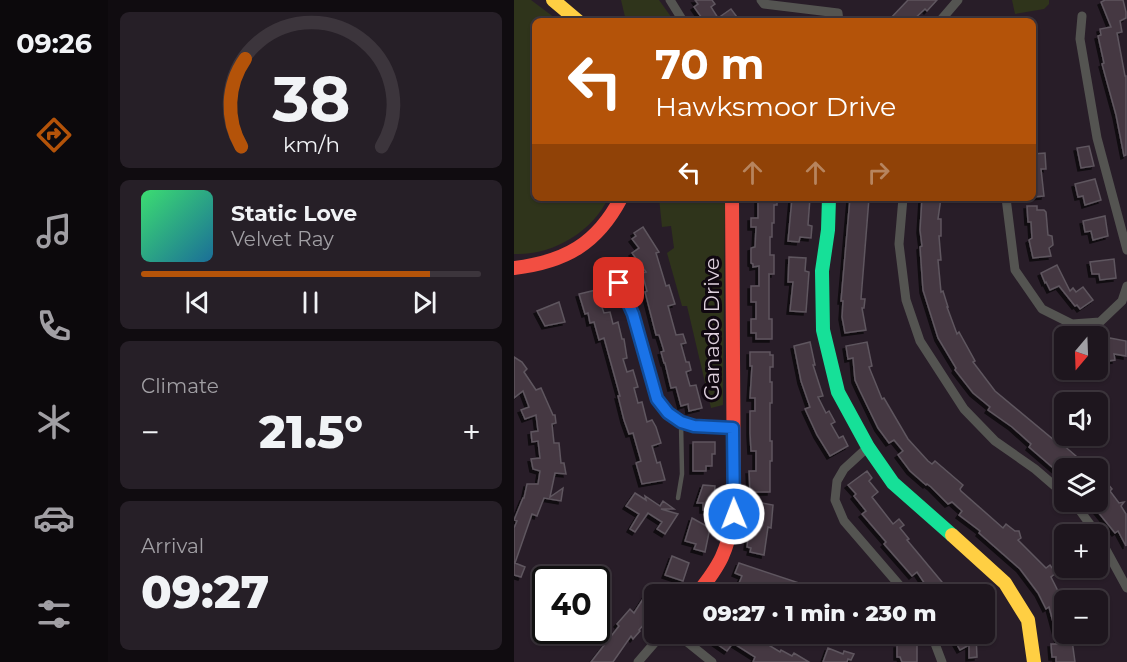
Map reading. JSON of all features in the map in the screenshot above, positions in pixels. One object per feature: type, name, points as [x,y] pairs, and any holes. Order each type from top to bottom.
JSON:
[{"type":"street","points":[[553,0],[574,18]]},
{"type":"street","points":[[670,0],[682,18]]},
{"type":"street","points":[[761,0],[764,4],[838,13],[839,18]]},
{"type":"street","points":[[943,18],[958,0]]},
{"type":"street","points":[[1082,16],[1080,39],[1097,138],[1126,250]]},
{"type":"street","points":[[514,267],[532,267],[551,262],[585,245],[611,218],[620,201]]},
{"type":"street","name":"Ganado Drive","points":[[705,584],[715,571],[728,546],[734,514],[732,201]]},
{"type":"street","points":[[829,201],[828,230],[822,271],[823,330],[838,392],[868,447],[893,483],[1005,583],[1028,620],[1034,662]]},
{"type":"street","points":[[903,201],[899,244],[906,300],[920,341],[964,410],[995,441],[1054,485]]},
{"type":"street","points":[[1006,201],[1015,270],[1042,309],[1072,324],[1100,322],[1122,301],[1126,286]]},
{"type":"street","points":[[619,283],[633,314],[657,399],[668,413],[681,422],[694,426],[733,428]]},
{"type":"street","points":[[868,447],[844,469],[837,481],[835,500],[844,521],[898,584]]},
{"type":"street","points":[[1108,555],[1126,588]]},
{"type":"street","points":[[637,662],[653,644]]},
{"type":"street","points":[[690,644],[712,662]]},
{"type":"street","points":[[935,644],[942,662]]},
{"type":"lane","points":[[678,498],[682,474],[681,422]]},
{"type":"green space","points":[[514,0],[531,0],[555,18],[532,18],[532,201],[606,201],[592,221],[569,240],[542,251],[514,254]]},
{"type":"green space","points":[[621,0],[659,0],[672,18],[625,18]]},
{"type":"green space","points":[[1012,0],[1049,0],[1049,4],[1044,9],[1015,14]]},
{"type":"green space","points":[[659,201],[725,201],[723,405],[711,408],[687,306],[682,306],[667,253],[674,248],[671,226],[662,227]]},
{"type":"building","points":[[695,0],[712,0],[715,4],[711,7],[718,18],[702,18],[694,7],[698,4]]},
{"type":"building","points":[[908,0],[937,0],[927,11],[925,9],[915,18],[891,18]]},
{"type":"building","points":[[1123,0],[1126,12],[1126,18],[1120,21],[1122,32],[1117,33],[1126,76],[1126,155],[1124,156],[1102,64],[1104,63],[1098,36],[1101,35],[1100,29],[1111,27],[1101,2]]},
{"type":"building","points":[[731,9],[738,18],[718,18]]},
{"type":"building","points":[[1089,146],[1094,166],[1081,168],[1077,148]]},
{"type":"building","points":[[1045,153],[1046,169],[1041,169],[1044,196],[1036,197],[1036,154]]},
{"type":"building","points":[[1095,179],[1101,200],[1085,205],[1083,196],[1078,197],[1075,184]]},
{"type":"building","points":[[758,201],[777,201],[777,205],[774,205],[774,223],[772,223],[772,237],[770,237],[770,255],[774,255],[774,274],[769,274],[769,319],[772,319],[772,339],[756,339],[756,333],[751,333],[751,319],[756,319],[756,302],[751,302],[751,286],[759,286],[759,266],[753,267],[751,263],[751,248],[755,247],[756,227],[751,227],[751,218],[758,218]]},
{"type":"building","points":[[792,201],[810,201],[808,225],[812,226],[811,238],[800,237],[799,242],[788,241]]},
{"type":"building","points":[[850,201],[869,201],[861,299],[865,299],[864,308],[862,308],[866,330],[845,333],[842,317],[843,301],[841,301]]},
{"type":"building","points":[[922,201],[941,201],[938,219],[941,219],[941,236],[939,236],[941,260],[938,260],[941,292],[943,291],[957,334],[959,332],[975,361],[973,362],[995,391],[1054,440],[1054,446],[1064,446],[1078,458],[1054,458],[1054,469],[1029,447],[1031,444],[1012,427],[988,410],[990,407],[973,393],[955,370],[956,368],[938,338],[923,290],[920,247],[922,246],[920,230]]},
{"type":"building","points":[[1027,206],[1037,206],[1037,210],[1046,212],[1048,235],[1052,236],[1053,245],[1049,248],[1051,256],[1033,258],[1029,240],[1032,238],[1031,222],[1028,222]]},
{"type":"building","points":[[1105,216],[1108,236],[1093,240],[1091,231],[1085,232],[1083,221]]},
{"type":"building","points":[[643,227],[659,252],[656,253],[666,286],[669,285],[675,304],[668,306],[676,335],[683,334],[686,343],[681,344],[691,370],[686,372],[690,386],[696,385],[702,408],[689,411],[688,404],[681,406],[676,387],[671,388],[661,352],[664,351],[659,335],[656,335],[645,292],[647,291],[642,273],[646,272],[632,253],[639,248],[632,239],[636,236],[634,233]]},
{"type":"building","points":[[789,257],[806,258],[805,271],[809,272],[806,312],[790,311],[793,282],[788,282]]},
{"type":"building","points":[[1114,259],[1116,278],[1100,280],[1099,274],[1092,274],[1090,262]]},
{"type":"building","points":[[1057,265],[1070,291],[1073,288],[1076,292],[1083,287],[1093,300],[1080,309],[1059,286],[1050,290],[1041,273]]},
{"type":"building","points":[[596,290],[604,313],[610,312],[613,324],[618,322],[627,358],[623,359],[627,372],[633,370],[638,387],[634,388],[638,403],[642,402],[647,422],[652,420],[661,443],[652,446],[665,480],[642,484],[636,463],[641,461],[633,433],[629,434],[624,420],[618,396],[620,396],[604,338],[599,340],[594,322],[590,323],[588,313],[585,314],[579,294]]},
{"type":"building","points":[[559,302],[565,322],[545,326],[537,311]]},
{"type":"building","points":[[1108,338],[1126,341],[1126,356],[1114,354],[1115,360],[1108,361]]},
{"type":"building","points":[[810,342],[815,365],[813,365],[823,396],[818,397],[826,413],[829,411],[835,422],[831,424],[839,438],[843,436],[848,446],[830,456],[805,409],[810,407],[801,381],[794,346]]},
{"type":"building","points":[[867,342],[872,366],[869,367],[882,399],[884,398],[908,439],[928,461],[932,464],[935,461],[963,485],[961,491],[1003,528],[1006,524],[1015,531],[1019,531],[1021,538],[1018,540],[1046,568],[1050,565],[1054,570],[1051,577],[1058,590],[1054,590],[1054,626],[1049,607],[1046,609],[1038,593],[1020,569],[979,533],[980,531],[959,515],[962,511],[952,502],[948,504],[910,471],[898,455],[903,451],[894,440],[889,443],[878,428],[855,380],[853,358],[848,359],[846,346]]},
{"type":"building","points":[[750,352],[770,352],[770,355],[773,355],[773,367],[770,367],[772,461],[770,461],[770,492],[750,492],[749,471],[756,471],[756,451],[751,451],[750,411],[755,411],[755,398],[750,398],[752,366],[750,366]]},
{"type":"building","points":[[514,357],[527,369],[524,372],[536,390],[541,388],[555,415],[556,423],[552,424],[554,443],[559,443],[561,463],[564,463],[566,474],[555,473],[550,497],[563,488],[561,501],[544,498],[537,516],[532,514],[515,563],[525,567],[521,577],[514,575],[514,528],[517,521],[514,520],[524,498],[527,484],[538,484],[540,471],[533,469],[531,459],[540,458],[538,441],[532,442],[531,432],[538,431],[536,415],[525,419],[521,410],[529,407],[523,391],[514,398]]},
{"type":"building","points":[[693,442],[715,442],[712,466],[706,466],[706,471],[693,471]]},
{"type":"building","points":[[867,471],[872,478],[869,481],[878,492],[872,497],[893,524],[899,519],[904,525],[900,528],[909,539],[907,540],[944,584],[925,584],[917,572],[912,576],[862,514],[866,511],[848,485]]},
{"type":"building","points":[[1108,484],[1119,503],[1124,502],[1121,506],[1126,514],[1126,546],[1118,531],[1115,533],[1098,512],[1108,512]]},
{"type":"building","points":[[703,485],[715,486],[713,510],[703,510],[703,503],[697,503]]},
{"type":"building","points":[[635,493],[646,500],[645,496],[660,506],[663,501],[674,509],[661,509],[678,514],[665,534],[657,529],[662,522],[648,513],[635,532],[630,529],[639,514],[626,506]]},
{"type":"building","points":[[752,501],[773,505],[771,528],[768,527],[764,555],[750,552],[751,548],[747,547],[749,531],[757,532],[759,515],[751,514]]},
{"type":"building","points":[[692,518],[710,528],[705,552],[694,549],[696,544],[685,541]]},
{"type":"building","points":[[672,556],[689,563],[683,581],[665,575]]},
{"type":"building","points":[[739,563],[802,584],[739,584],[742,576],[735,573]]},
{"type":"building","points":[[644,597],[644,624],[640,631],[633,639],[631,636],[613,662],[591,662],[605,644],[610,644],[610,638],[619,626],[617,624],[630,609],[634,613]]},
{"type":"building","points":[[717,644],[732,644],[727,651]]},
{"type":"building","points":[[735,644],[767,644],[792,656],[794,653],[809,662],[753,662],[755,657]]},
{"type":"building","points":[[917,644],[917,662],[902,662],[900,657],[897,657],[897,645]]},
{"type":"building","points":[[957,644],[976,644],[977,657],[969,658],[969,645],[960,650]]},
{"type":"building","points":[[1051,644],[1073,644],[1075,662],[1056,662],[1056,657],[1052,657]]},
{"type":"building","points":[[828,648],[843,654],[844,651],[854,654],[847,662],[823,662]]},
{"type":"traffic: fast","points":[[829,201],[828,230],[822,271],[823,330],[838,392],[868,447],[893,483],[952,535]]},
{"type":"traffic: slow","points":[[553,0],[574,18]]},
{"type":"traffic: slow","points":[[952,535],[1005,583],[1028,620],[1034,662]]},
{"type":"traffic: jam","points":[[514,268],[549,261],[578,248],[601,228],[619,201]]},
{"type":"traffic: jam","points":[[704,584],[722,557],[734,514],[732,201]]},
{"type":"route","points":[[619,283],[633,314],[657,399],[668,413],[681,422],[694,426],[733,428],[734,514]]}]
